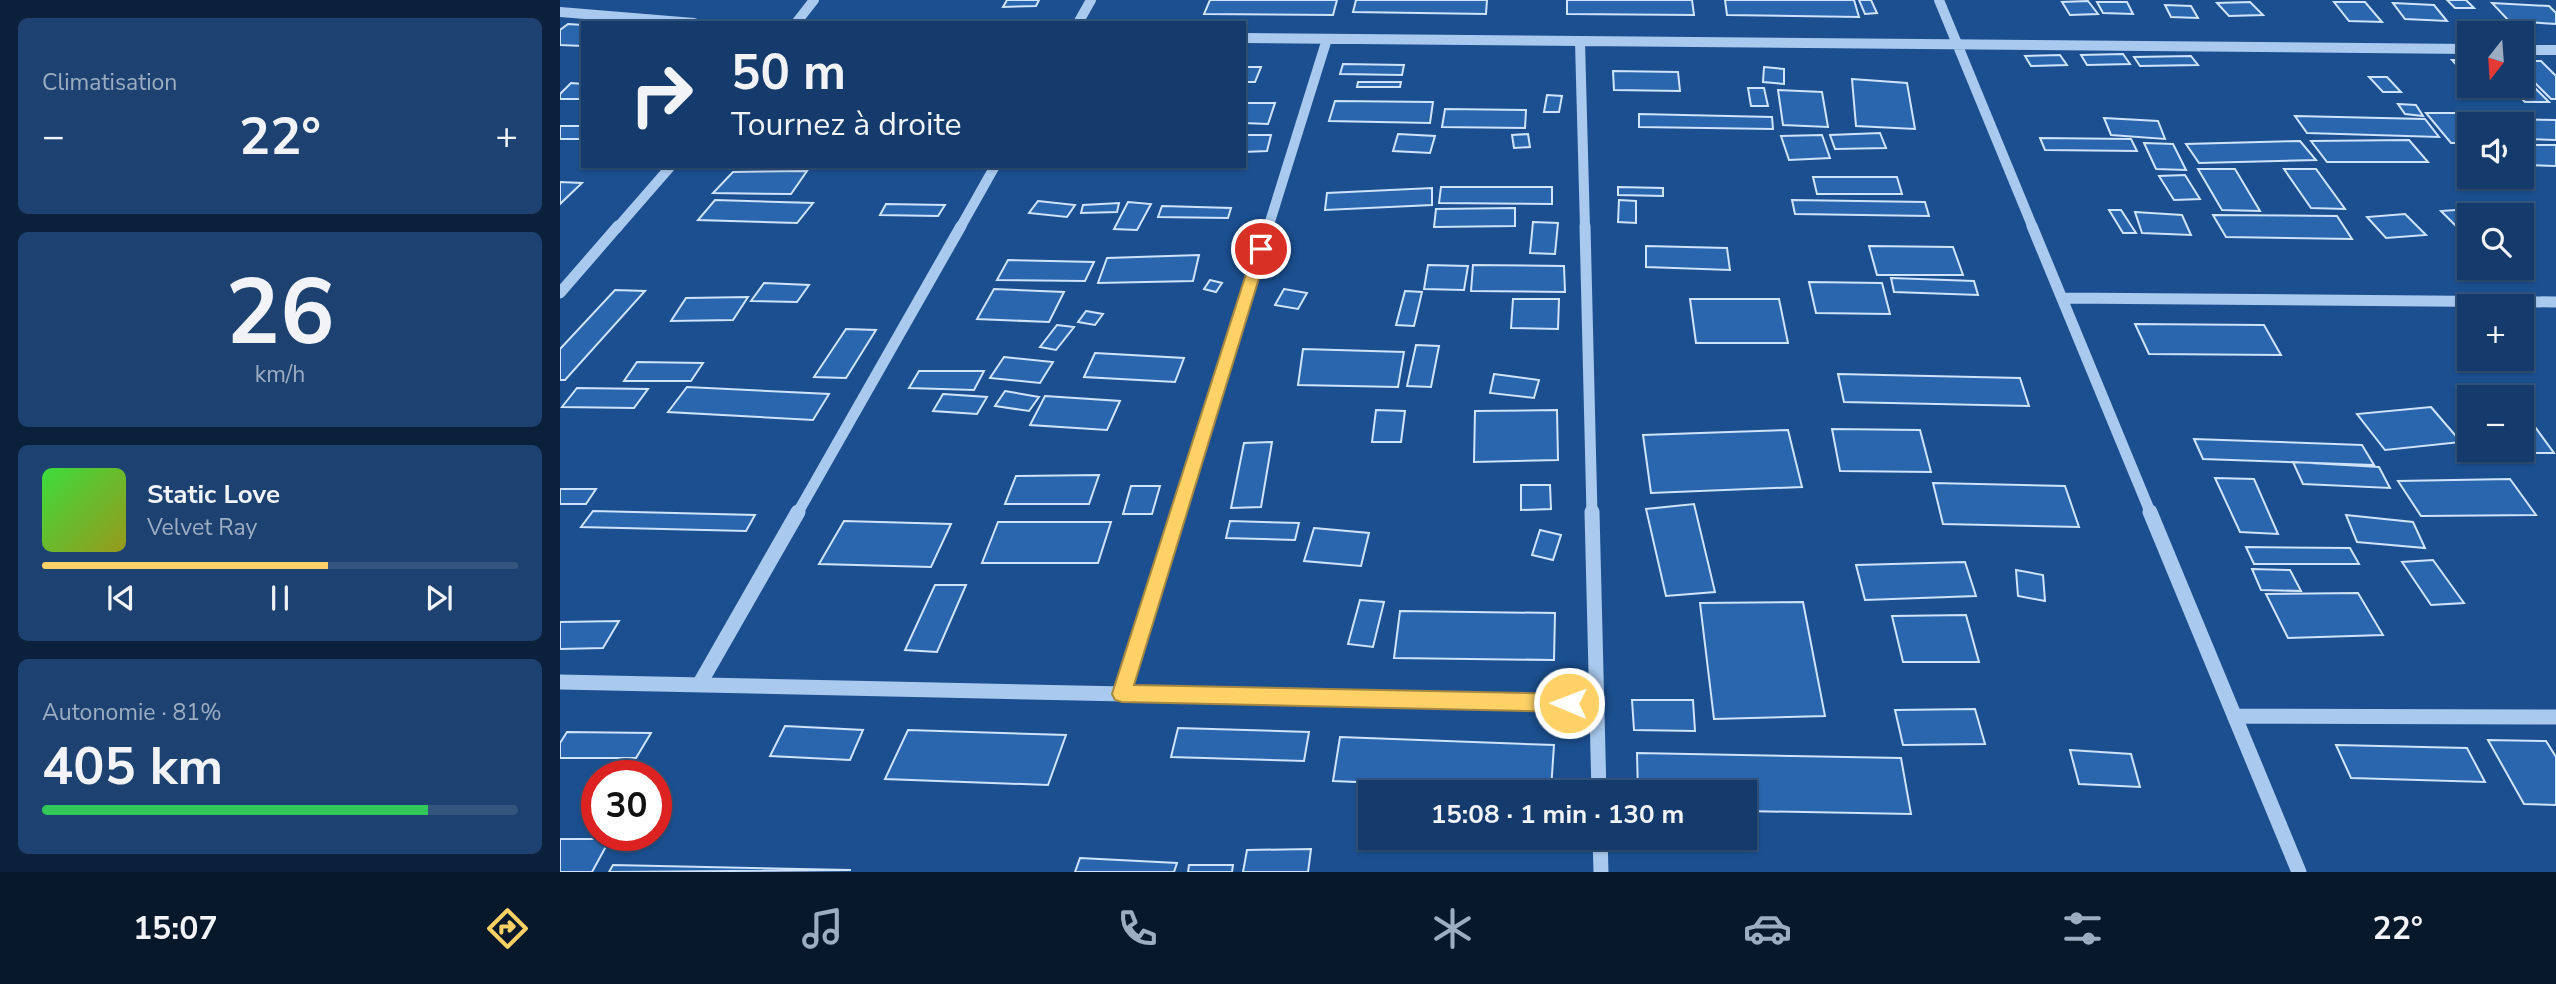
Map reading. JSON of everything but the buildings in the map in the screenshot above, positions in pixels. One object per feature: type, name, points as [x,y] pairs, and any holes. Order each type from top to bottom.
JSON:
[{"type":"street","points":[[798,21],[814,0]]},
{"type":"street","points":[[1079,21],[1091,0]]},
{"type":"street","points":[[1939,0],[2299,872]]},
{"type":"street","points":[[560,12],[670,21]]},
{"type":"street","points":[[1246,38],[2457,50]]},
{"type":"street","points":[[1122,694],[1327,39]]},
{"type":"street","points":[[1580,42],[1599,780]]},
{"type":"street","points":[[2534,50],[2556,50]]},
{"type":"street","points":[[560,293],[669,168]]},
{"type":"street","points":[[699,685],[994,168]]},
{"type":"street","points":[[2063,298],[2556,302]]},
{"type":"street","points":[[560,682],[1597,704]]},
{"type":"street","points":[[2235,716],[2556,717]]},
{"type":"street","points":[[1600,850],[1601,872]]},
{"type":"route","points":[[1261,249],[1122,694],[1569,703]]}]
